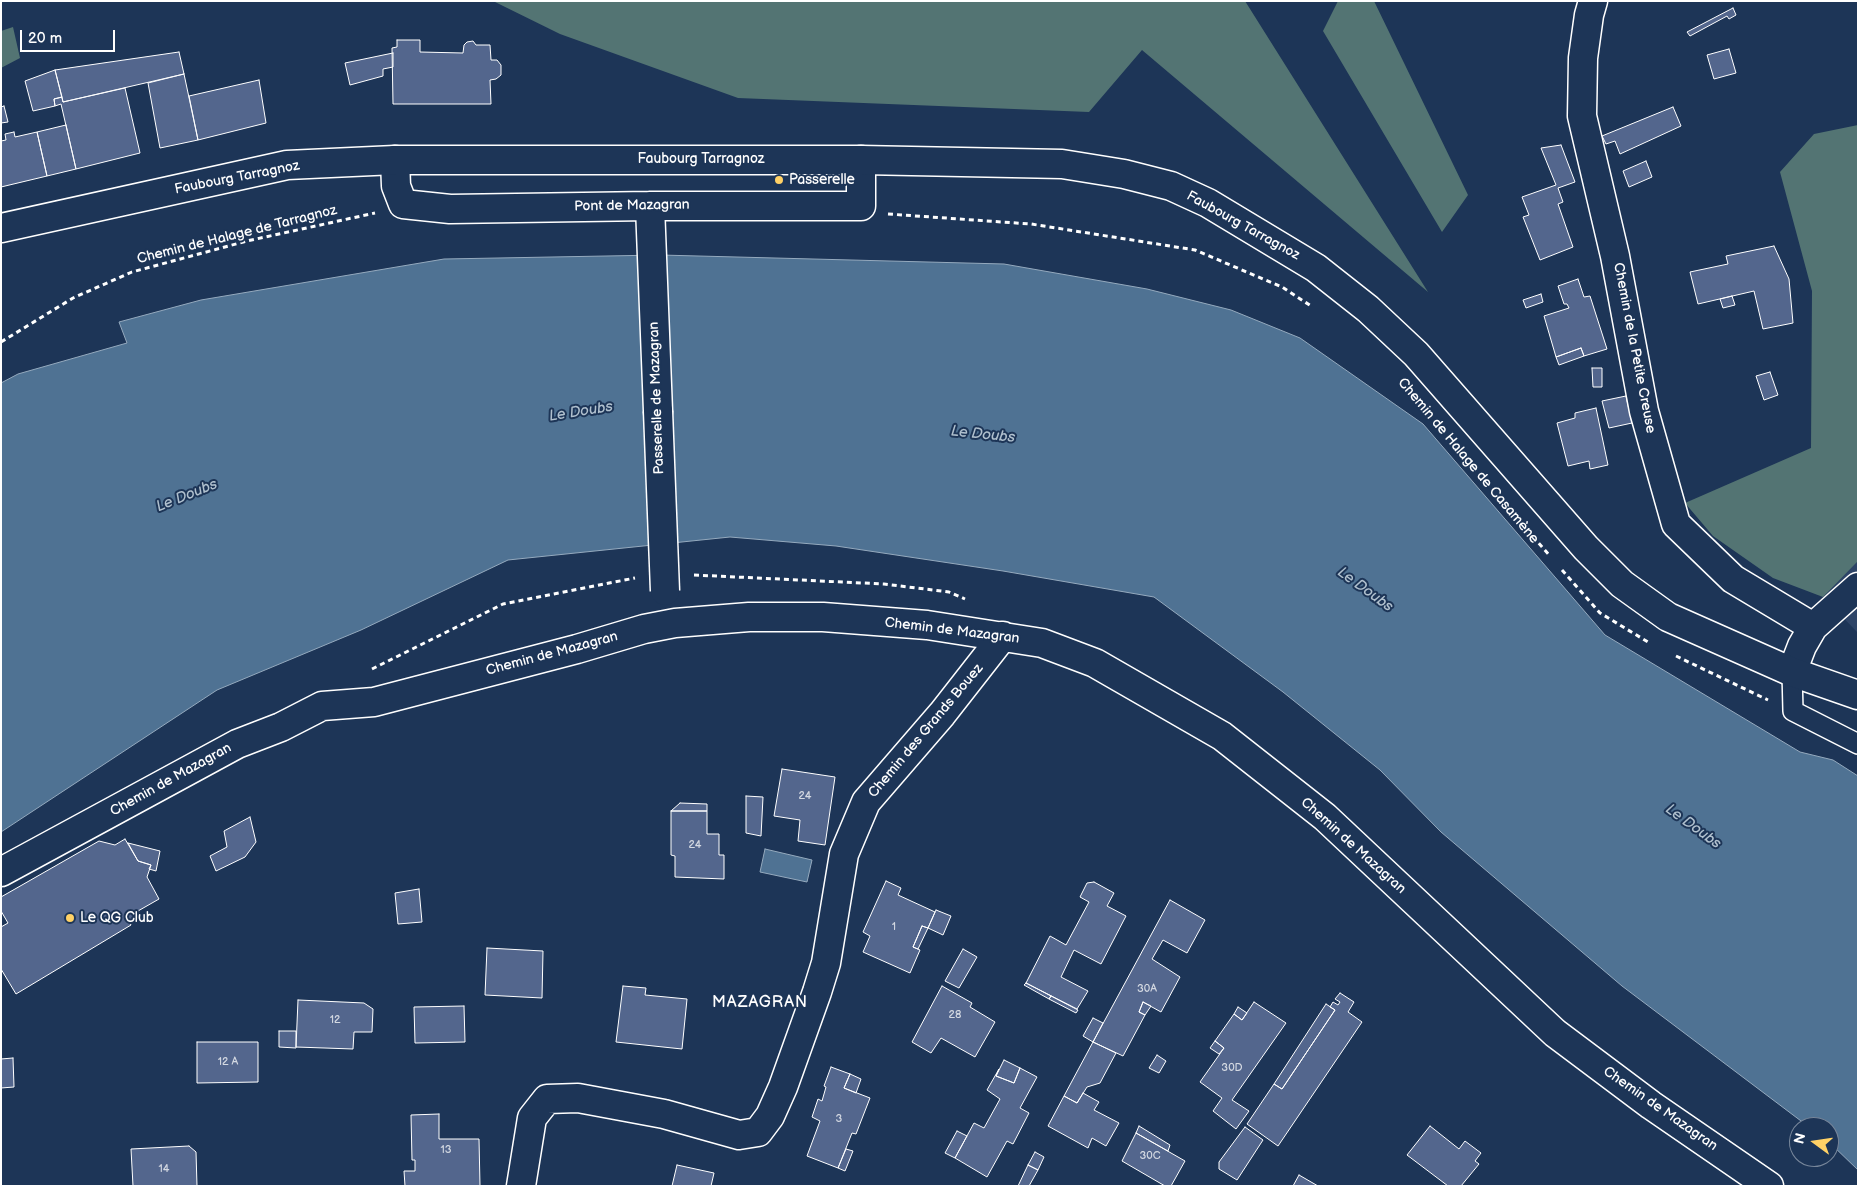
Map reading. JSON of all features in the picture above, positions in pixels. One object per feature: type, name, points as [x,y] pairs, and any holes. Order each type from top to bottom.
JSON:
[{"type":"street","name":"Chemin de la Petite Creuse","points":[[1594,1],[1589,15],[1583,58],[1582,116],[1615,256],[1644,411],[1676,524],[1733,578],[1813,627]]},
{"type":"street","points":[[395,160],[396,186],[403,204]]},
{"type":"street","name":"Faubourg Tarragnoz","points":[[1,228],[287,165],[395,160],[861,160],[1062,164],[1124,174],[1171,186],[1208,202],[1316,268],[1368,309],[1416,354],[1586,548],[1622,584],[1668,617],[1792,672],[1858,695]]},
{"type":"street","points":[[861,160],[861,206]]},
{"type":"street","name":"Pont de Mazagran","points":[[403,204],[450,209],[650,218],[861,206]]},
{"type":"street","name":"Passerelle de Mazagran","points":[[650,218],[667,625]]},
{"type":"street","points":[[1792,672],[1802,646],[1813,627],[1858,587]]},
{"type":"street","name":"Chemin de Mazagran","points":[[1,872],[237,744],[281,728],[322,706],[374,702],[502,667],[578,649],[644,629],[749,617],[823,617],[927,625],[1003,636],[1042,643],[1095,663],[1222,736],[1325,817],[1555,1033],[1651,1105],[1769,1186]]},
{"type":"street","name":"Chemin des Grands Bouez","points":[[521,1186],[532,1118],[547,1099],[578,1098],[664,1114],[739,1136],[758,1132],[770,1116],[783,1087],[817,992],[826,963],[844,854],[866,802],[942,714],[1003,636]]},
{"type":"lane","points":[[1792,672],[1793,711],[1858,744]]},
{"type":"path","name":"Chemin de Halage de Tarragnoz","points":[[1,342],[73,298],[132,272],[247,241],[390,210],[403,204]]},
{"type":"path","points":[[861,206],[895,215],[1031,224],[1195,250],[1282,286],[1318,310]]},
{"type":"path","name":"Chemin de Halage de Casamène","points":[[1516,517],[1554,562]]},
{"type":"path","points":[[1561,569],[1600,613]]},
{"type":"shaded area","points":[[1858,561],[1858,633],[1823,597]]},
{"type":"green space","points":[[493,1],[1245,1],[1428,292],[1142,50],[1089,112],[738,98],[560,34]]},
{"type":"green space","points":[[1338,1],[1374,1],[1468,195],[1442,232],[1323,31]]},
{"type":"green space","points":[[13,27],[20,58],[1,68],[1,31]]},
{"type":"green space","points":[[1858,125],[1858,561],[1823,597],[1773,578],[1713,536],[1685,503],[1811,448],[1812,291],[1780,172],[1814,134]]},
{"type":"water","name":"Le Doubs","points":[[660,255],[1004,264],[1147,289],[1231,310],[1300,338],[1423,424],[1605,635],[1800,752],[1833,760],[1858,776],[1858,1170],[1839,1152],[1839,1117],[1796,1117],[1622,986],[1441,832],[1380,770],[1283,692],[1154,597],[1003,571],[836,546],[730,537],[508,560],[361,630],[217,690],[1,832],[1,383],[18,374],[127,343],[119,322],[201,300],[444,259]]},
{"type":"water","points":[[765,849],[812,860],[807,882],[760,872]]},
{"type":"building","points":[[1733,8],[1736,15],[1729,19],[1727,16],[1690,36],[1687,32]]},
{"type":"building","points":[[397,40],[420,40],[420,52],[463,53],[464,45],[467,42],[473,41],[476,45],[490,45],[491,60],[497,60],[501,65],[501,75],[496,79],[490,80],[491,104],[393,104],[392,48],[397,47]]},
{"type":"building","points":[[1729,49],[1736,73],[1714,79],[1707,55]]},
{"type":"building","points":[[179,52],[184,74],[63,102],[55,70]]},
{"type":"building","points":[[393,53],[393,67],[383,69],[383,76],[350,85],[345,63]]},
{"type":"building","points":[[55,70],[62,97],[54,99],[55,106],[33,111],[25,81]]},
{"type":"building","points":[[184,74],[198,140],[160,148],[148,83]]},
{"type":"building","points":[[259,80],[266,123],[198,140],[189,96]]},
{"type":"building","points":[[125,88],[140,153],[76,169],[61,104],[55,106],[54,99],[62,97],[63,102]]},
{"type":"building","points":[[4,106],[8,122],[1,123],[1,107]]},
{"type":"building","points":[[1673,107],[1681,126],[1620,154],[1615,141],[1606,144],[1602,136]]},
{"type":"building","points":[[66,125],[76,169],[47,176],[37,132]]},
{"type":"building","points":[[14,132],[15,137],[37,132],[47,176],[1,187],[1,141],[6,140],[5,134]]},
{"type":"building","points":[[1561,145],[1575,182],[1558,188],[1563,202],[1558,204],[1573,247],[1540,260],[1523,217],[1529,215],[1522,197],[1556,185],[1541,148]]},
{"type":"building","points":[[1646,161],[1652,177],[1629,187],[1623,171]]},
{"type":"building","points":[[1774,246],[1789,279],[1793,323],[1763,329],[1754,291],[1698,304],[1690,272],[1728,264],[1726,256]]},
{"type":"building","points":[[1578,279],[1584,297],[1590,296],[1607,349],[1584,356],[1581,348],[1556,357],[1544,316],[1569,308],[1567,304],[1564,304],[1558,286]]},
{"type":"building","points":[[1541,294],[1543,302],[1526,308],[1523,300]]},
{"type":"building","points":[[1732,296],[1735,305],[1723,308],[1720,299]]},
{"type":"building","points":[[1581,348],[1584,356],[1559,365],[1556,357]]},
{"type":"building","points":[[1592,368],[1602,368],[1602,387],[1593,387]]},
{"type":"building","points":[[1770,372],[1778,395],[1764,400],[1756,376]]},
{"type":"building","points":[[1626,396],[1632,423],[1609,428],[1602,401]]},
{"type":"building","points":[[1596,408],[1608,465],[1590,469],[1589,461],[1568,466],[1557,423],[1575,418],[1575,413]]},
{"type":"building","points":[[782,769],[835,777],[825,845],[798,841],[800,820],[774,816]]},
{"type":"building","points":[[746,796],[763,797],[761,836],[746,833]]},
{"type":"building","points":[[680,803],[707,804],[707,811],[671,811]]},
{"type":"building","points":[[671,811],[707,811],[707,834],[719,834],[719,855],[724,855],[724,879],[675,877],[675,856],[671,855]]},
{"type":"building","points":[[250,817],[256,842],[245,857],[216,871],[210,856],[227,847],[224,831]]},
{"type":"building","name":"Le QG Club","points":[[125,839],[138,861],[151,865],[147,877],[159,899],[138,911],[140,914],[129,921],[131,925],[16,994],[1,969],[1,927],[8,923],[1,911],[1,897],[99,841],[115,845]]},
{"type":"building","points":[[128,843],[160,851],[156,871],[149,869],[151,865],[138,861]]},
{"type":"building","points":[[886,881],[901,888],[898,895],[935,912],[928,928],[922,926],[913,947],[920,950],[910,973],[863,952],[870,936],[863,932]]},
{"type":"building","points":[[1094,882],[1114,893],[1107,906],[1126,916],[1101,964],[1074,950],[1061,977],[1088,991],[1077,1009],[1026,983],[1050,936],[1066,945],[1089,902],[1080,897],[1087,883]]},
{"type":"building","points":[[419,889],[422,922],[398,924],[395,893]]},
{"type":"building","points":[[1170,900],[1205,920],[1187,953],[1163,940],[1152,959],[1180,977],[1161,1012],[1143,1002],[1139,1012],[1145,1015],[1123,1056],[1093,1042]]},
{"type":"building","points":[[936,910],[951,916],[943,935],[928,928]]},
{"type":"building","points":[[922,926],[928,928],[918,949],[913,947]]},
{"type":"building","points":[[487,948],[543,951],[542,998],[485,995]]},
{"type":"building","points":[[963,949],[977,957],[959,988],[945,981]]},
{"type":"building","points":[[1026,983],[1051,996],[1049,999],[1024,985]]},
{"type":"building","points":[[623,986],[646,988],[645,995],[687,999],[682,1049],[616,1042]]},
{"type":"building","points":[[942,986],[972,1003],[970,1007],[995,1022],[975,1057],[941,1038],[931,1053],[912,1042]]},
{"type":"building","points":[[1340,993],[1354,1002],[1348,1012],[1362,1022],[1278,1146],[1247,1124],[1274,1084],[1282,1089],[1335,1010],[1330,1007],[1333,1002],[1338,1005],[1340,1002],[1335,999]]},
{"type":"building","points":[[1051,996],[1078,1010],[1076,1013],[1049,999]]},
{"type":"building","points":[[298,1000],[364,1003],[373,1009],[372,1032],[354,1032],[353,1049],[296,1047]]},
{"type":"building","points":[[1143,1002],[1151,1006],[1145,1015],[1139,1012]]},
{"type":"building","points":[[1254,1002],[1286,1023],[1232,1100],[1249,1111],[1236,1129],[1213,1111],[1222,1098],[1200,1082],[1224,1048],[1215,1041],[1234,1014],[1242,1020]]},
{"type":"building","points":[[1326,1004],[1335,1010],[1282,1089],[1274,1084]]},
{"type":"building","points":[[464,1006],[465,1042],[415,1043],[414,1007]]},
{"type":"building","points":[[1238,1007],[1247,1013],[1242,1020],[1234,1014]]},
{"type":"building","points":[[1093,1018],[1103,1023],[1093,1042],[1083,1036]]},
{"type":"building","points":[[279,1031],[296,1031],[296,1048],[279,1047]]},
{"type":"building","points":[[1215,1041],[1224,1048],[1219,1054],[1210,1048]]},
{"type":"building","points":[[197,1042],[258,1042],[258,1082],[197,1083]]},
{"type":"building","points":[[1093,1042],[1116,1053],[1100,1083],[1087,1087],[1077,1103],[1064,1096]]},
{"type":"building","points":[[1157,1055],[1166,1061],[1159,1073],[1149,1068]]},
{"type":"building","points":[[13,1058],[14,1087],[1,1088],[1,1059]]},
{"type":"building","points":[[1004,1060],[1020,1068],[1014,1083],[996,1076]]},
{"type":"building","points":[[831,1067],[850,1074],[844,1088],[870,1098],[856,1134],[852,1133],[838,1168],[807,1156],[820,1121],[812,1117],[818,1099],[822,1101],[826,1087],[824,1086]]},
{"type":"building","points":[[1020,1068],[1037,1077],[1020,1108],[1029,1113],[1013,1144],[1007,1141],[987,1177],[955,1158],[974,1123],[984,1128],[1000,1099],[987,1090],[999,1069],[996,1076],[1014,1083]]},
{"type":"building","points":[[850,1074],[861,1079],[856,1093],[844,1088]]},
{"type":"building","points":[[1083,1093],[1099,1102],[1094,1110],[1119,1123],[1106,1146],[1092,1138],[1088,1148],[1048,1126],[1064,1096],[1077,1103]]},
{"type":"building","points":[[439,1114],[439,1139],[479,1139],[480,1186],[405,1186],[404,1171],[415,1171],[415,1160],[412,1160],[411,1115]]},
{"type":"building","points":[[1139,1126],[1170,1145],[1168,1151],[1136,1133]]},
{"type":"building","points":[[1430,1126],[1459,1149],[1465,1141],[1481,1153],[1475,1161],[1479,1164],[1461,1186],[1448,1186],[1407,1155]]},
{"type":"building","points":[[1245,1127],[1263,1140],[1237,1180],[1219,1169],[1219,1162]]},
{"type":"building","points":[[957,1131],[967,1136],[955,1158],[945,1153]]},
{"type":"building","points":[[1136,1133],[1185,1161],[1171,1186],[1165,1186],[1122,1161]]},
{"type":"building","points":[[189,1146],[196,1152],[197,1186],[133,1186],[131,1149]]},
{"type":"building","points":[[846,1149],[853,1151],[845,1171],[838,1168]]},
{"type":"building","points":[[1035,1152],[1044,1157],[1038,1170],[1028,1165]]},
{"type":"building","points":[[677,1165],[714,1173],[711,1186],[672,1186]]},
{"type":"building","points":[[1028,1165],[1038,1170],[1029,1186],[1018,1186]]},
{"type":"building","points":[[1299,1175],[1318,1186],[1293,1186]]},
{"type":"place","name":"Passerelle","points":[[779,180]]},
{"type":"place","name":"Le QG Club","points":[[70,918]]},
{"type":"district","name":"MAZAGRAN","points":[[760,1003]]}]
